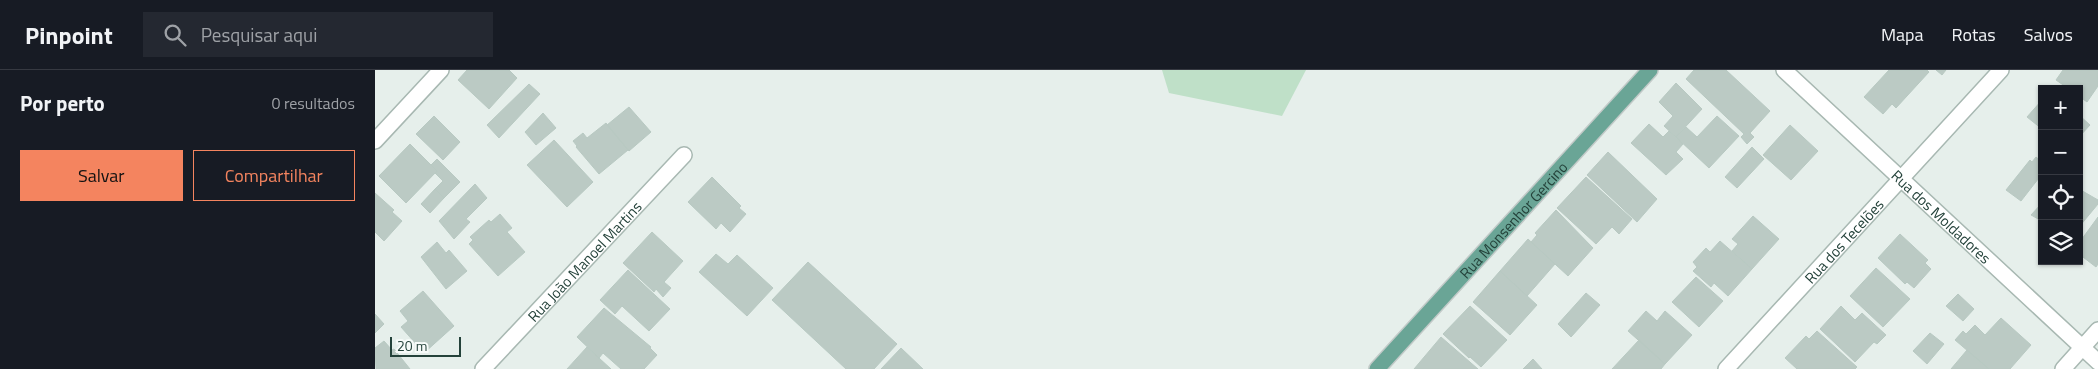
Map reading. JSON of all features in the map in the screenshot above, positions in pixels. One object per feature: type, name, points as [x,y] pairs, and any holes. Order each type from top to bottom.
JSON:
[{"type":"main road","name":"Rua Monsenhor Gercino","points":[[1377,369],[1650,70]]},
{"type":"street","points":[[375,142],[441,70]]},
{"type":"street","name":"Rua dos Moldadores","points":[[1784,70],[2098,362]]},
{"type":"street","name":"Rua dos Tecelões","points":[[1726,369],[2001,70]]},
{"type":"street","name":"Rua João Manoel Martins","points":[[483,369],[684,154]]},
{"type":"street","points":[[2063,369],[2098,330]]},
{"type":"green space","points":[[1162,70],[1306,70],[1282,116],[1169,93]]},
{"type":"building","points":[[467,70],[509,70],[517,78],[489,109],[458,80]]},
{"type":"building","points":[[1694,70],[1726,70],[1770,111],[1750,133],[1754,137],[1747,144],[1741,137],[1744,134],[1686,79]]},
{"type":"building","points":[[1889,70],[1927,70],[1929,72],[1896,108],[1892,104],[1883,114],[1864,97]]},
{"type":"building","points":[[1936,70],[1946,70],[1942,75]]},
{"type":"building","points":[[2063,70],[2098,70],[2098,86],[2087,102],[2083,99],[2083,85],[2063,85],[2056,80]]},
{"type":"building","points":[[1676,83],[1702,109],[1676,137],[1664,126],[1673,116],[1659,102]]},
{"type":"building","points":[[529,84],[540,94],[499,138],[487,125]]},
{"type":"building","points":[[2038,105],[2038,126],[2027,117]]},
{"type":"building","points":[[629,107],[651,132],[629,151],[607,125]]},
{"type":"building","points":[[543,113],[556,128],[536,145],[525,132]]},
{"type":"building","points":[[434,116],[460,142],[443,160],[416,134]]},
{"type":"building","points":[[1717,116],[1739,136],[1709,168],[1676,137],[1686,127],[1697,137]]},
{"type":"building","points":[[2083,119],[2090,125],[2083,133]]},
{"type":"building","points":[[606,123],[628,150],[599,174],[573,141],[583,133],[587,138]]},
{"type":"building","points":[[1649,124],[1663,137],[1669,131],[1683,144],[1676,152],[1683,159],[1666,175],[1631,143]]},
{"type":"building","points":[[1790,125],[1818,151],[1791,180],[1763,155]]},
{"type":"building","points":[[554,140],[593,182],[567,207],[527,165]]},
{"type":"building","points":[[410,144],[437,171],[406,203],[379,176]]},
{"type":"building","points":[[1752,147],[1764,159],[1737,188],[1725,177]]},
{"type":"building","points":[[1608,152],[1657,199],[1637,222],[1587,175]]},
{"type":"building","points":[[2036,157],[2038,159],[2038,179],[2021,201],[2006,190],[2030,160],[2032,162]]},
{"type":"building","points":[[437,159],[460,182],[444,198],[435,189],[443,181],[435,173],[437,171],[431,165]]},
{"type":"building","points":[[712,177],[741,206],[739,208],[746,214],[730,232],[721,223],[716,229],[688,202]]},
{"type":"building","points":[[1586,177],[1632,219],[1619,234],[1612,227],[1596,244],[1557,208]]},
{"type":"building","points":[[475,184],[487,198],[466,219],[470,222],[454,239],[439,221]]},
{"type":"building","points":[[435,189],[444,198],[430,213],[421,204]]},
{"type":"building","points":[[2083,191],[2098,200],[2098,204],[2083,222]]},
{"type":"building","points":[[375,193],[394,210],[392,212],[402,221],[384,241],[375,232]]},
{"type":"building","points":[[2038,207],[2038,219],[2031,215]]},
{"type":"building","points":[[1556,210],[1593,248],[1568,276],[1531,242],[1537,235],[1535,233]]},
{"type":"building","points":[[500,214],[512,228],[507,232],[525,252],[498,276],[469,244],[473,240],[470,237],[489,220],[491,222]]},
{"type":"building","points":[[1753,216],[1779,239],[1752,269],[1732,251],[1738,244],[1732,239]]},
{"type":"building","points":[[2098,217],[2098,264],[2096,267],[2083,257],[2083,238]]},
{"type":"building","points":[[652,232],[683,261],[664,282],[671,288],[663,297],[656,289],[654,292],[623,263]]},
{"type":"building","points":[[1900,234],[1928,260],[1925,263],[1931,269],[1914,288],[1907,282],[1905,284],[1878,258]]},
{"type":"building","points":[[1528,239],[1555,264],[1527,296],[1500,271]]},
{"type":"building","points":[[1720,241],[1752,269],[1728,296],[1714,283],[1711,287],[1693,271],[1697,267],[1693,262],[1706,248],[1710,252]]},
{"type":"building","points":[[437,242],[446,253],[449,250],[467,271],[446,289],[421,257]]},
{"type":"building","points":[[716,254],[728,264],[737,255],[773,288],[747,316],[699,272]]},
{"type":"building","points":[[808,262],[897,344],[874,369],[846,369],[772,300]]},
{"type":"building","points":[[1876,268],[1910,299],[1883,327],[1850,296]]},
{"type":"building","points":[[628,270],[670,309],[649,331],[622,306],[615,314],[600,300]]},
{"type":"building","points":[[1500,271],[1537,305],[1510,335],[1473,302]]},
{"type":"building","points":[[1696,277],[1723,301],[1699,327],[1672,302]]},
{"type":"building","points":[[423,291],[454,326],[424,353],[401,327],[408,321],[400,311]]},
{"type":"building","points":[[1586,293],[1600,305],[1571,337],[1558,324]]},
{"type":"building","points":[[1958,294],[1974,309],[1963,321],[1946,306]]},
{"type":"building","points":[[1470,306],[1507,340],[1481,367],[1443,334]]},
{"type":"building","points":[[1841,306],[1855,320],[1862,313],[1886,335],[1877,344],[1874,342],[1855,362],[1820,329]]},
{"type":"building","points":[[604,308],[651,347],[657,355],[644,369],[621,369],[603,353],[599,358],[577,337]]},
{"type":"building","points":[[1646,311],[1657,321],[1665,311],[1692,335],[1665,364],[1628,331]]},
{"type":"building","points":[[375,314],[384,324],[375,333]]},
{"type":"building","points":[[2001,318],[2031,345],[2010,369],[1989,369],[1955,340],[1963,331],[1966,334],[1975,325],[1985,335]]},
{"type":"building","points":[[1817,331],[1857,367],[1855,369],[1797,369],[1785,358],[1806,336],[1809,339]]},
{"type":"building","points":[[1930,333],[1944,344],[1927,364],[1913,351]]},
{"type":"building","points":[[1441,337],[1478,369],[1414,369]]},
{"type":"building","points":[[1639,340],[1665,364],[1661,369],[1612,369]]},
{"type":"building","points":[[384,341],[392,350],[394,349],[410,369],[376,369],[375,348]]},
{"type":"building","points":[[587,347],[611,369],[567,369]]},
{"type":"building","points":[[901,348],[923,369],[881,369]]},
{"type":"building","points":[[1967,350],[1989,369],[1951,369]]},
{"type":"building","points":[[1533,359],[1542,369],[1523,369]]}]
